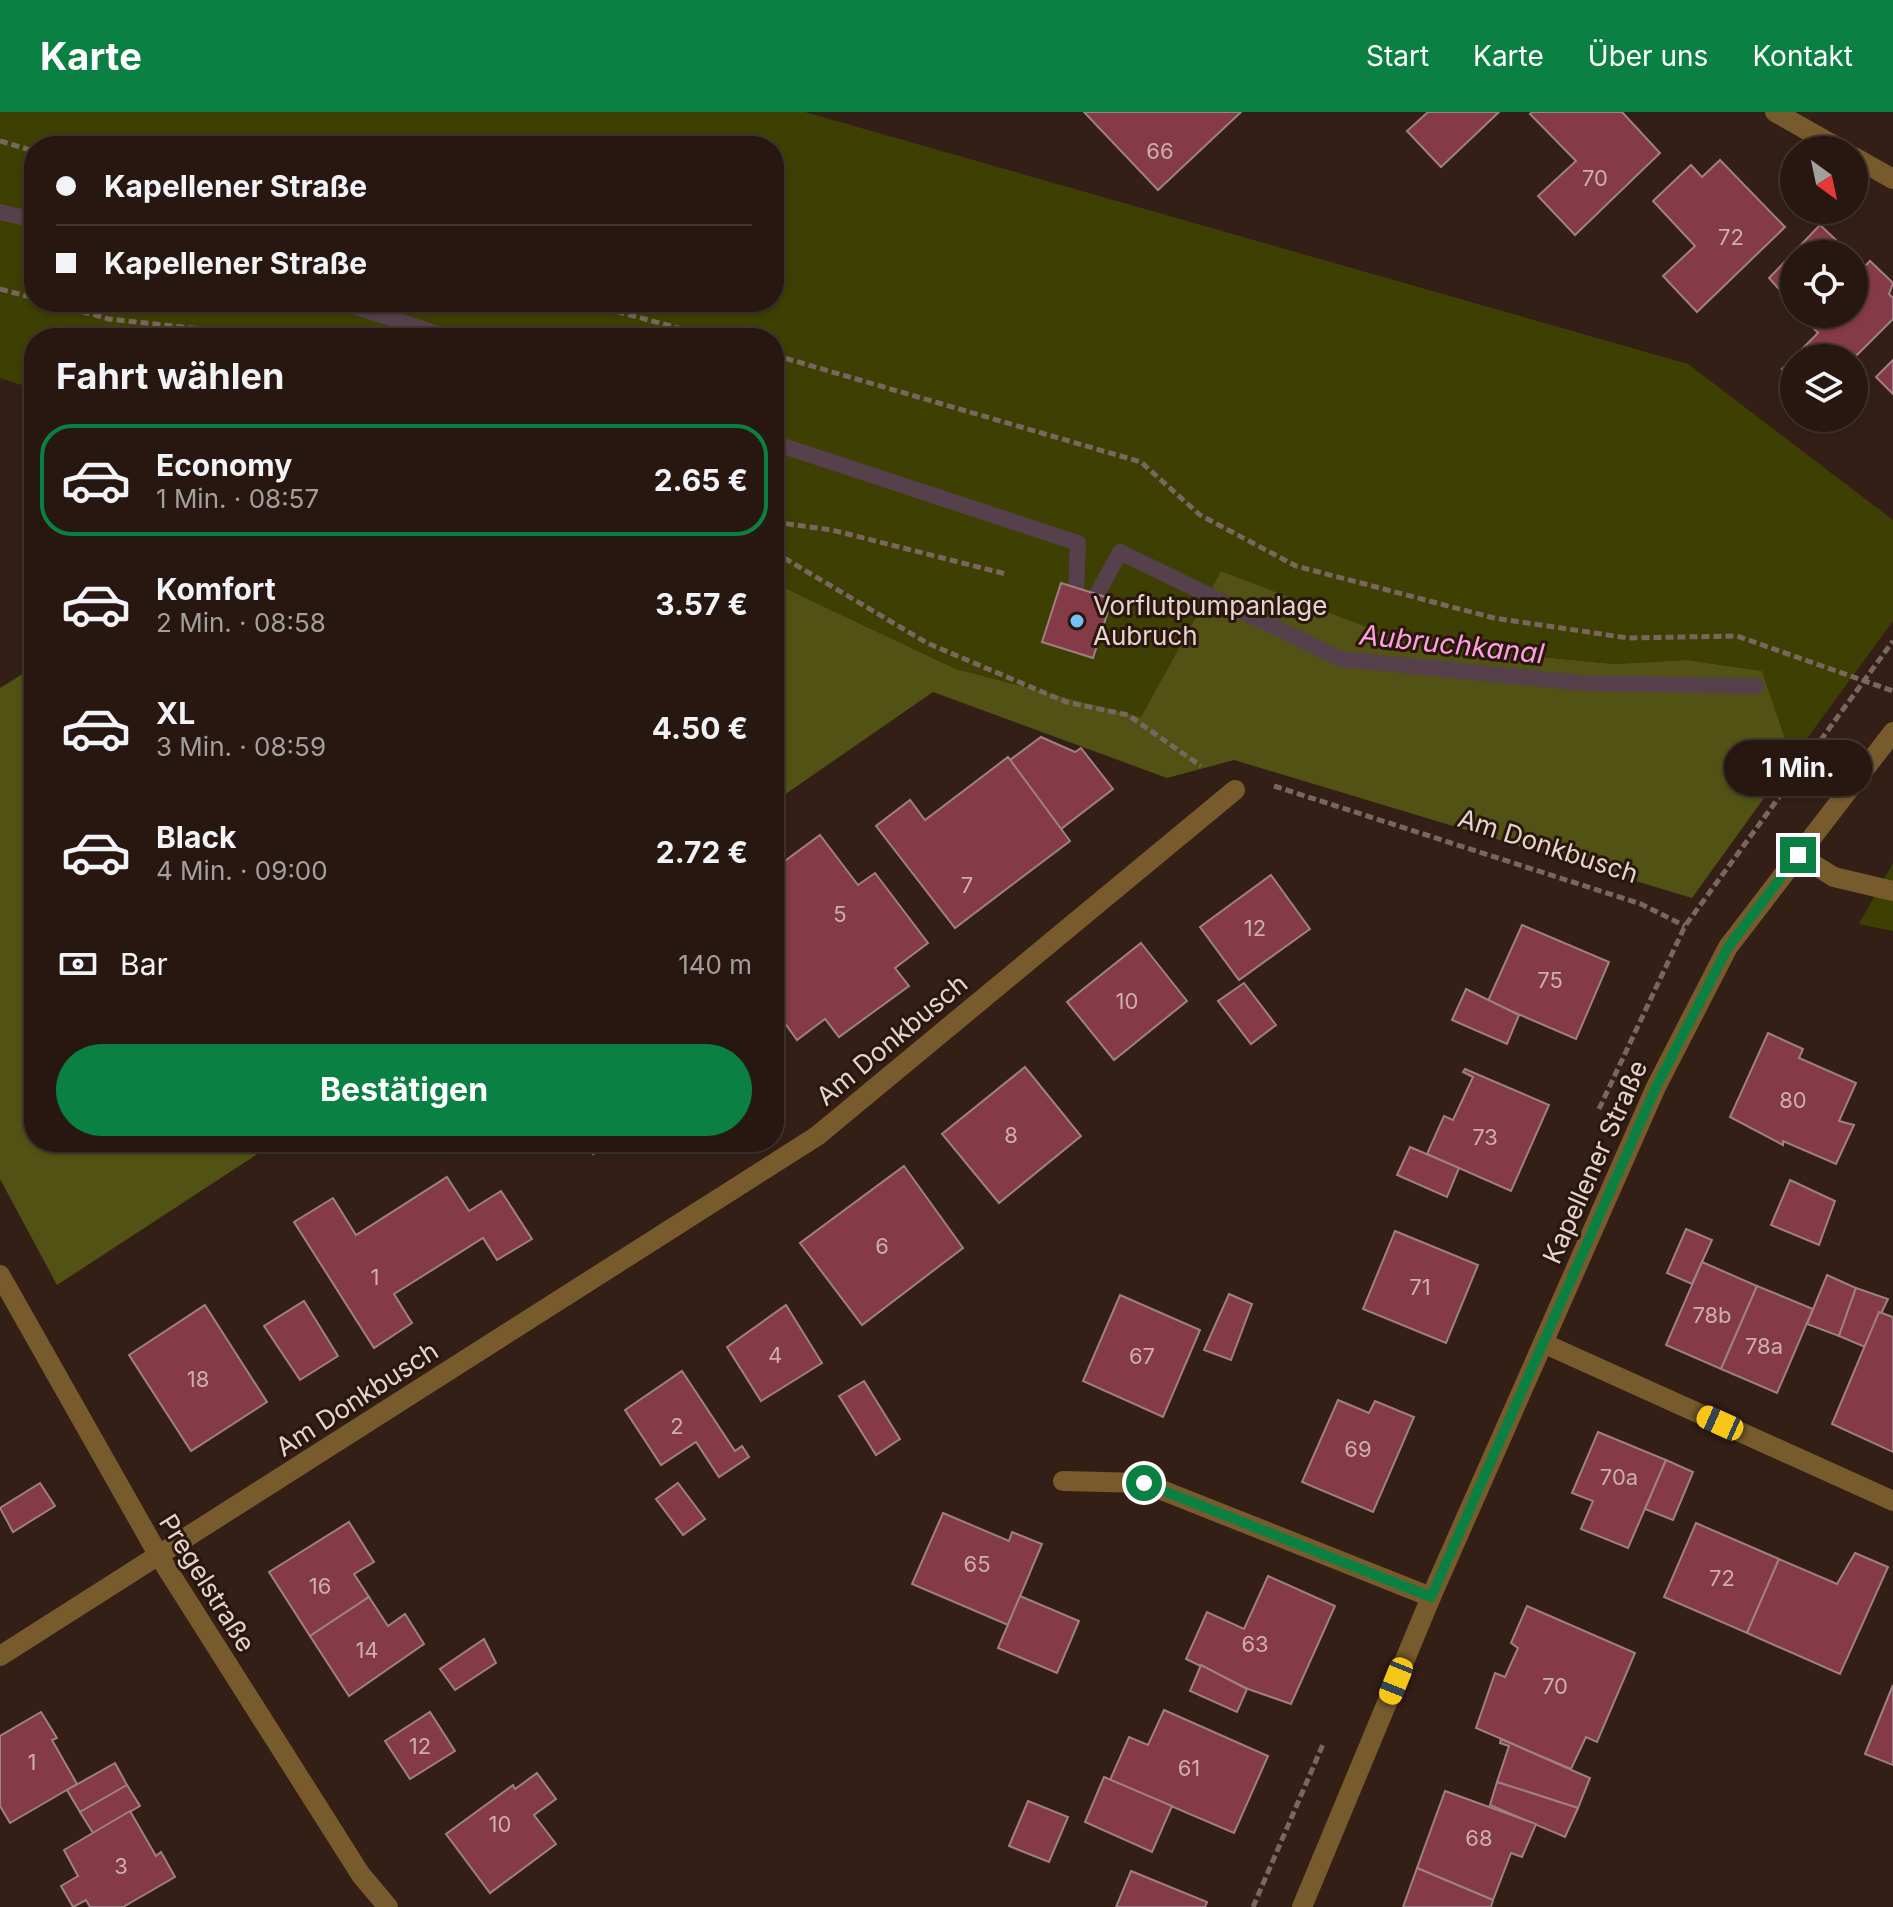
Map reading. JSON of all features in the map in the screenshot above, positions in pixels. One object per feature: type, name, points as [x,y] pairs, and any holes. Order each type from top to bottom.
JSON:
[{"type":"street","points":[[1775,112],[1817,136]]},
{"type":"street","points":[[1868,165],[1893,179]]},
{"type":"street","name":"Kapellener Straße","points":[[1302,1907],[1431,1597],[1656,1087],[1728,947],[1893,732]]},
{"type":"street","name":"Am Donkbusch","points":[[0,1656],[817,1136],[1235,790]]},
{"type":"street","points":[[1798,855],[1834,877],[1893,891]]},
{"type":"street","name":"Pregelstraße","points":[[0,1275],[159,1556],[361,1875],[388,1907]]},
{"type":"street","points":[[1543,1343],[1893,1501]]},
{"type":"street","points":[[1063,1481],[1144,1483],[1431,1597]]},
{"type":"path","points":[[0,141],[24,148]]},
{"type":"path","points":[[0,289],[24,295]]},
{"type":"path","points":[[83,312],[109,319],[191,328]]},
{"type":"path","points":[[619,312],[678,328]]},
{"type":"path","points":[[784,358],[1141,462],[1200,515],[1296,566],[1494,618],[1628,638],[1737,636],[1893,691]]},
{"type":"path","points":[[784,523],[832,530],[1006,574]]},
{"type":"path","points":[[784,558],[927,643],[1066,702],[1128,715],[1235,790]]},
{"type":"path","points":[[1865,680],[1893,641]]},
{"type":"path","name":"Am Donkbusch","points":[[1235,790],[1258,781],[1641,904],[1685,926],[1865,680]]},
{"type":"shaded area","points":[[0,112],[805,112],[1688,364],[1893,520],[1893,621],[1792,759],[1762,671],[1687,660],[1614,664],[1411,644],[1221,571],[1141,717],[956,669],[784,588],[784,328],[24,328],[24,386],[0,378]]},
{"type":"shaded area","points":[[1221,571],[1411,644],[1614,664],[1687,660],[1762,671],[1792,759],[1692,898],[1234,760],[1167,778],[933,692],[784,795],[784,588],[956,669],[1141,717]]},
{"type":"shaded area","points":[[24,673],[24,1152],[261,1152],[57,1285],[0,1179],[0,688]]},
{"type":"shaded area","points":[[1893,863],[1893,931],[1859,924]]},
{"type":"building","points":[[1084,112],[1241,112],[1158,190]]},
{"type":"building","points":[[1428,112],[1499,112],[1441,167],[1407,131]]},
{"type":"building","points":[[1622,112],[1660,153],[1575,235],[1538,196],[1576,161],[1530,114]]},
{"type":"building","points":[[1720,160],[1785,227],[1697,312],[1663,276],[1695,246],[1653,201],[1691,165],[1702,177]]},
{"type":"building","points":[[1820,225],[1836,240],[1806,240]]},
{"type":"building","points":[[1870,261],[1893,283],[1889,294],[1893,298],[1893,319],[1868,344],[1807,344],[1818,333],[1814,328],[1868,328]]},
{"type":"building","points":[[1780,267],[1780,290],[1769,278]]},
{"type":"building","points":[[1893,360],[1893,394],[1876,377]]},
{"type":"building","name":"Vorflutpumpanlage Aubruch","points":[[1061,583],[1112,599],[1093,658],[1042,642]]},
{"type":"building","points":[[1041,737],[1075,752],[1081,748],[1113,789],[1061,829],[1010,760]]},
{"type":"building","points":[[1008,757],[1070,841],[955,928],[876,826],[910,800],[925,820]]},
{"type":"building","points":[[820,835],[858,885],[875,873],[928,943],[895,968],[909,986],[839,1037],[825,1019],[797,1040],[784,1022],[784,862]]},
{"type":"building","points":[[1271,875],[1310,929],[1239,980],[1200,927]]},
{"type":"building","points":[[1522,925],[1609,962],[1576,1039],[1488,1001]]},
{"type":"building","points":[[1141,943],[1187,1001],[1114,1060],[1067,1002]]},
{"type":"building","points":[[1244,983],[1276,1025],[1251,1044],[1218,1001]]},
{"type":"building","points":[[1466,989],[1519,1015],[1507,1044],[1452,1020]]},
{"type":"building","points":[[1768,1033],[1803,1049],[1799,1058],[1856,1083],[1839,1121],[1854,1125],[1836,1164],[1783,1141],[1783,1145],[1730,1117]]},
{"type":"building","points":[[1025,1067],[1081,1136],[999,1203],[942,1134]]},
{"type":"building","points":[[1465,1069],[1549,1105],[1511,1191],[1427,1154],[1444,1116],[1453,1120],[1473,1077],[1463,1072]]},
{"type":"building","points":[[1410,1147],[1459,1168],[1447,1197],[1397,1175]]},
{"type":"building","points":[[904,1166],[963,1248],[862,1325],[800,1243]]},
{"type":"building","points":[[447,1177],[469,1211],[501,1191],[532,1239],[497,1260],[483,1238],[394,1294],[412,1323],[374,1348],[294,1222],[333,1198],[356,1235]]},
{"type":"building","points":[[1790,1180],[1835,1201],[1819,1245],[1771,1225]]},
{"type":"building","points":[[1686,1229],[1712,1240],[1692,1284],[1667,1273]]},
{"type":"building","points":[[1395,1231],[1478,1265],[1446,1343],[1363,1309]]},
{"type":"building","points":[[1702,1262],[1757,1286],[1721,1369],[1666,1345]]},
{"type":"building","points":[[1827,1275],[1856,1288],[1839,1336],[1807,1324]]},
{"type":"building","points":[[1757,1286],[1813,1309],[1777,1393],[1721,1369]]},
{"type":"building","points":[[1856,1288],[1888,1299],[1865,1347],[1839,1336]]},
{"type":"building","points":[[1229,1294],[1252,1304],[1231,1360],[1204,1350]]},
{"type":"building","points":[[1120,1295],[1200,1330],[1163,1417],[1083,1381]]},
{"type":"building","points":[[304,1301],[338,1356],[300,1380],[264,1326]]},
{"type":"building","points":[[205,1305],[267,1402],[191,1451],[129,1355]]},
{"type":"building","points":[[786,1305],[822,1363],[761,1401],[727,1347]]},
{"type":"building","points":[[1879,1312],[1893,1317],[1893,1452],[1832,1424]]},
{"type":"building","points":[[682,1371],[735,1451],[742,1446],[749,1457],[719,1477],[696,1442],[661,1465],[625,1410]]},
{"type":"building","points":[[864,1381],[900,1439],[876,1455],[839,1396]]},
{"type":"building","points":[[1338,1400],[1369,1413],[1375,1401],[1414,1417],[1373,1512],[1302,1482]]},
{"type":"building","points":[[1598,1432],[1666,1460],[1628,1548],[1581,1529],[1593,1501],[1572,1493]]},
{"type":"building","points":[[1666,1460],[1693,1472],[1673,1520],[1645,1509]]},
{"type":"building","points":[[40,1483],[55,1506],[13,1532],[0,1508]]},
{"type":"building","points":[[678,1483],[705,1519],[683,1535],[656,1499]]},
{"type":"building","points":[[943,1513],[1009,1541],[1012,1532],[1042,1544],[1008,1625],[912,1584]]},
{"type":"building","points":[[349,1522],[374,1562],[354,1574],[369,1597],[310,1636],[269,1572]]},
{"type":"building","points":[[1696,1523],[1779,1559],[1747,1633],[1664,1597]]},
{"type":"building","points":[[1855,1553],[1888,1567],[1840,1674],[1747,1633],[1779,1559],[1837,1584]]},
{"type":"building","points":[[1268,1576],[1335,1606],[1291,1704],[1248,1689],[1186,1659],[1207,1612],[1244,1629]]},
{"type":"building","points":[[1020,1596],[1079,1621],[1057,1673],[998,1648]]},
{"type":"building","points":[[369,1597],[388,1626],[405,1614],[424,1644],[349,1696],[310,1636]]},
{"type":"building","points":[[1527,1606],[1635,1653],[1597,1742],[1586,1737],[1571,1769],[1476,1728],[1495,1673],[1505,1677],[1518,1648],[1511,1643]]},
{"type":"building","points":[[484,1639],[496,1663],[455,1690],[440,1669]]},
{"type":"building","points":[[1201,1665],[1247,1689],[1237,1712],[1190,1691]]},
{"type":"building","points":[[1893,1685],[1893,1765],[1865,1754]]},
{"type":"building","points":[[1164,1710],[1268,1756],[1234,1833],[1110,1780],[1129,1737],[1148,1745]]},
{"type":"building","points":[[41,1712],[57,1738],[52,1740],[77,1784],[10,1823],[0,1806],[0,1736]]},
{"type":"building","points":[[430,1712],[455,1751],[410,1779],[385,1741]]},
{"type":"building","points":[[1501,1739],[1590,1778],[1578,1808],[1497,1782],[1509,1746],[1500,1743]]},
{"type":"building","points":[[115,1763],[127,1785],[80,1812],[67,1790]]},
{"type":"building","points":[[537,1773],[556,1799],[534,1815],[556,1844],[490,1893],[446,1834],[513,1785],[515,1789]]},
{"type":"building","points":[[1104,1777],[1172,1806],[1152,1852],[1085,1822]]},
{"type":"building","points":[[1497,1782],[1578,1808],[1565,1837],[1490,1805]]},
{"type":"building","points":[[127,1785],[140,1806],[93,1833],[80,1812]]},
{"type":"building","points":[[1445,1791],[1536,1824],[1522,1857],[1511,1853],[1493,1900],[1417,1868]]},
{"type":"building","points":[[1028,1801],[1068,1817],[1049,1862],[1009,1846]]},
{"type":"building","points":[[130,1811],[156,1856],[161,1852],[175,1877],[123,1907],[90,1907],[86,1900],[73,1907],[61,1886],[78,1876],[64,1850]]},
{"type":"building","points":[[1417,1868],[1493,1900],[1491,1907],[1403,1907]]},
{"type":"building","points":[[1131,1871],[1207,1902],[1205,1907],[1116,1907]]},
{"type":"waterway","name":"Aubruchkanal","points":[[0,212],[24,218]]},
{"type":"waterway","name":"Aubruchkanal","points":[[372,312],[420,328]]},
{"type":"waterway","name":"Aubruchkanal","points":[[784,446],[1078,543],[1076,588]]},
{"type":"waterway","name":"Aubruchkanal","points":[[1097,594],[1120,552],[1340,659],[1581,683],[1756,686]]},
{"type":"place","name":"Vorflutpumpanlage Aubruch","points":[[1077,621]]},
{"type":"route","points":[[1144,1483],[1431,1597],[1656,1087],[1728,947],[1798,855]]}]
